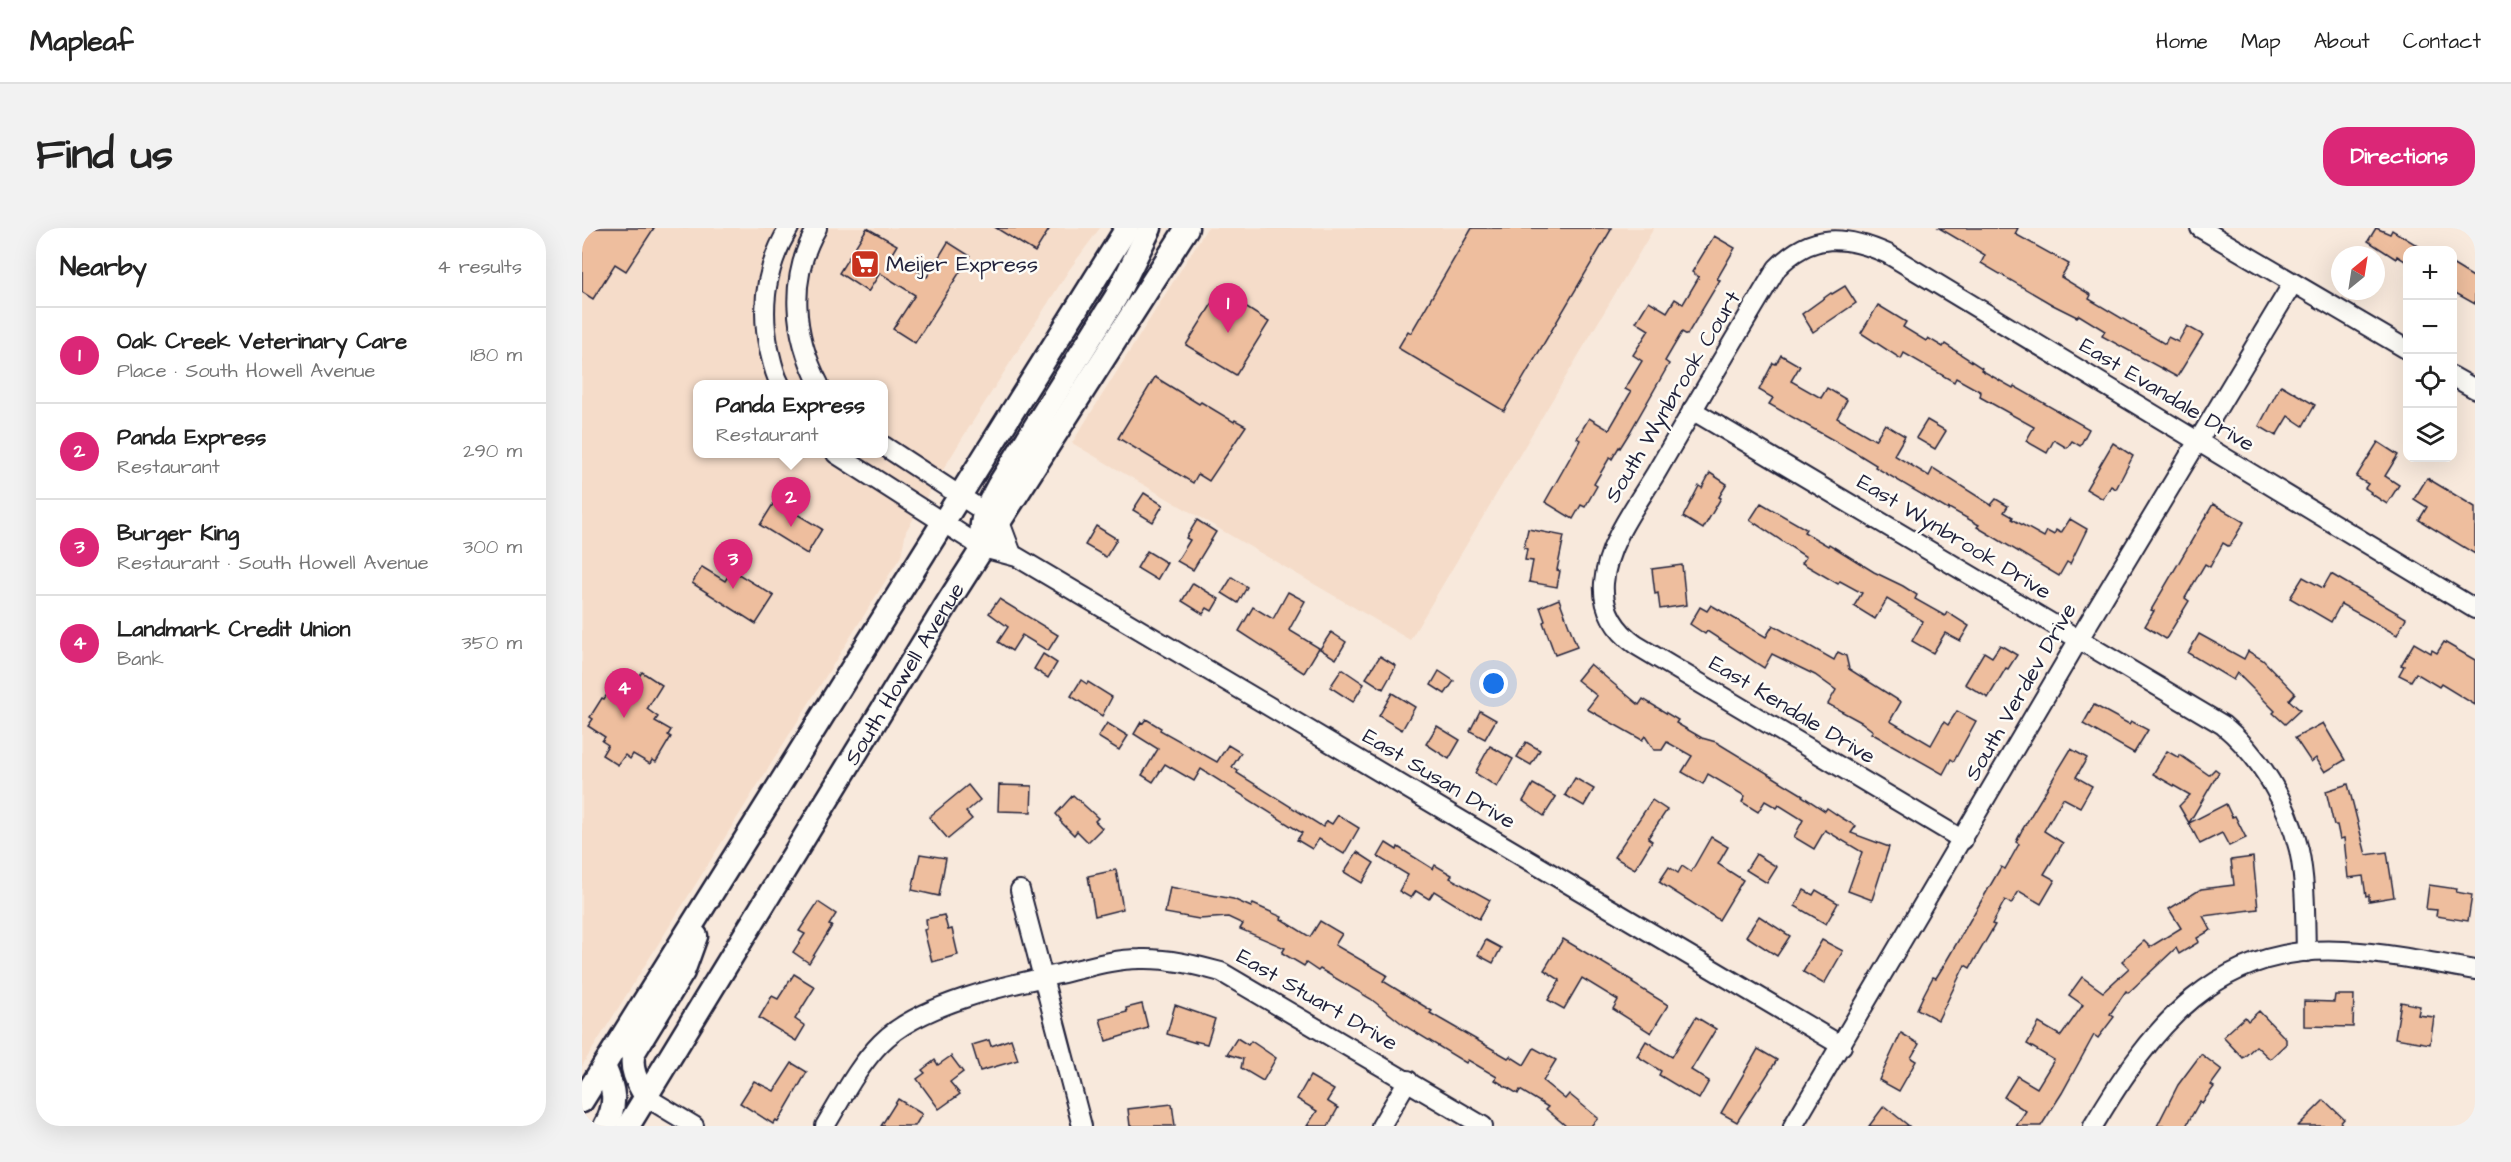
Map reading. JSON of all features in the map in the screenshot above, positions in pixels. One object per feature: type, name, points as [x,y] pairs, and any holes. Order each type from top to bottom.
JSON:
[{"type":"main road","name":"South Howell Avenue","points":[[582,1101],[821,721],[1126,228]]},
{"type":"main road","points":[[992,517],[1002,478],[1116,297],[1150,228]]},
{"type":"main road","points":[[983,548],[980,529],[992,517],[1187,228]]},
{"type":"main road","name":"South Howell Avenue","points":[[628,1126],[983,548]]},
{"type":"main road","points":[[646,1097],[635,1077],[632,1059],[634,1052],[683,972],[711,895]]},
{"type":"main road","points":[[604,1066],[610,1080],[614,1104],[612,1114],[605,1126]]},
{"type":"street","points":[[778,380],[767,336],[764,296],[770,270],[780,243],[789,228]]},
{"type":"street","points":[[817,228],[804,250],[797,297],[799,329],[809,366],[817,380]]},
{"type":"street","points":[[2200,228],[2403,347]]},
{"type":"street","name":"South Wynbrook Court","points":[[1607,611],[1604,577],[1615,543],[1692,410],[1777,268],[1799,250],[1829,240]]},
{"type":"street","name":"East Evandale Drive","points":[[1829,240],[1857,242],[1888,254],[2475,609]]},
{"type":"street","name":"South Verdev Drive","points":[[1793,1126],[2079,639],[2293,283]]},
{"type":"street","points":[[2457,379],[2475,390]]},
{"type":"street","name":"East Wynbrook Drive","points":[[1692,410],[2223,725],[2242,741],[2265,771],[2286,814],[2298,850],[2304,895],[2306,952]]},
{"type":"street","points":[[888,449],[992,517],[1012,554]]},
{"type":"street","points":[[844,458],[983,548]]},
{"type":"street","name":"East Susan Drive","points":[[983,548],[1012,554],[1842,1046]]},
{"type":"street","name":"East Kendale Drive","points":[[1607,611],[1620,632],[1636,645],[1963,840]]},
{"type":"street","points":[[1020,890],[1082,1126]]},
{"type":"street","points":[[2093,1126],[2116,1088],[2146,1047],[2173,1016],[2198,994],[2235,969],[2258,960],[2306,952],[2342,950],[2475,970]]},
{"type":"street","name":"East Stuart Drive","points":[[825,1126],[866,1061],[882,1042],[923,1014],[968,998],[1043,977],[1102,963],[1140,959],[1181,962],[1221,972],[1483,1126]]},
{"type":"street","points":[[1381,1126],[1408,1080]]},
{"type":"street","points":[[646,1097],[694,1126]]},
{"type":"shaded area","points":[[582,228],[1100,228],[1069,270],[963,437],[906,531],[901,556],[582,1066]]},
{"type":"shaded area","points":[[1207,228],[1654,228],[1410,640],[1072,443]]},
{"type":"building","points":[[582,228],[654,228],[626,271],[615,264],[593,299],[582,292]]},
{"type":"building","points":[[867,228],[897,245],[891,255],[927,277],[948,242],[970,256],[915,343],[893,329],[915,295],[880,273],[868,292],[839,273]]},
{"type":"building","points":[[996,228],[1050,228],[1035,252]]},
{"type":"building","points":[[1472,228],[1612,228],[1504,411],[1398,348],[1408,331],[1411,333]]},
{"type":"building","points":[[1939,228],[2018,228],[2015,234],[2069,264],[2061,277],[2091,295],[2089,299],[2165,344],[2168,337],[2178,342],[2187,326],[2203,335],[2177,377],[2102,336],[2105,331],[2079,315],[2077,317],[2053,305],[1981,263],[1985,255]]},
{"type":"building","points":[[2376,228],[2390,234],[2392,230],[2418,246],[2403,246],[2403,260],[2397,256],[2396,259],[2385,252],[2385,246],[2376,246],[2368,241]]},
{"type":"building","points":[[1714,236],[1735,248],[1717,279],[1720,280],[1687,335],[1682,332],[1665,361],[1669,364],[1630,432],[1612,459],[1610,457],[1594,484],[1597,486],[1585,507],[1581,505],[1573,519],[1545,502],[1580,440],[1577,438],[1589,418],[1609,430],[1631,392],[1625,389],[1642,361],[1633,355],[1649,330],[1636,322],[1649,301],[1667,312],[1675,299],[1683,304],[1699,277],[1692,272]]},
{"type":"building","points":[[2457,267],[2475,278],[2475,304],[2457,294]]},
{"type":"building","points":[[1845,286],[1856,303],[1813,332],[1802,314]]},
{"type":"building","points":[[1220,291],[1269,322],[1236,375],[1186,345]]},
{"type":"building","points":[[1878,305],[1906,322],[1903,327],[1926,341],[1928,338],[1943,347],[1945,344],[1982,368],[1981,370],[2089,429],[2080,446],[2072,441],[2067,448],[2054,440],[2047,453],[2026,441],[2034,427],[1980,397],[1981,392],[1956,378],[1954,382],[1904,353],[1901,359],[1861,333]]},
{"type":"building","points":[[1781,355],[1800,366],[1791,381],[1821,398],[1827,388],[1847,400],[1837,418],[1875,440],[1885,424],[1905,436],[1894,455],[1929,476],[1933,468],[1991,505],[1996,499],[2008,506],[2004,512],[2013,517],[2012,519],[2044,537],[2047,531],[2054,535],[2056,530],[2061,533],[2070,519],[2087,529],[2070,564],[2067,562],[2059,576],[1977,527],[1979,525],[1949,508],[1948,510],[1875,467],[1876,465],[1858,454],[1769,404],[1773,398],[1759,390],[1773,363],[1776,364]]},
{"type":"building","points":[[1155,377],[1199,404],[1201,402],[1234,422],[1235,420],[1246,426],[1209,481],[1198,474],[1193,483],[1118,438]]},
{"type":"building","points":[[2281,385],[2315,405],[2303,426],[2288,416],[2276,436],[2259,426]]},
{"type":"building","points":[[1927,420],[1946,431],[1935,449],[1916,438]]},
{"type":"building","points":[[2378,442],[2398,455],[2385,476],[2399,485],[2387,504],[2370,493],[2365,488],[2368,484],[2356,477]]},
{"type":"building","points":[[2113,443],[2133,456],[2116,489],[2111,486],[2103,499],[2086,489]]},
{"type":"building","points":[[1710,473],[1727,484],[1703,529],[1683,517],[1699,486],[1702,488]]},
{"type":"building","points":[[2427,478],[2475,507],[2475,554],[2419,520],[2427,507],[2414,499]]},
{"type":"building","points":[[1144,493],[1163,505],[1153,522],[1133,510]]},
{"type":"building","points":[[775,501],[822,529],[807,554],[760,525]]},
{"type":"building","points":[[1761,503],[1806,529],[1804,532],[1903,586],[1917,595],[1915,599],[1945,616],[1947,612],[1969,626],[1960,641],[1945,633],[1933,653],[1912,641],[1923,621],[1887,599],[1875,619],[1854,606],[1862,593],[1840,581],[1838,584],[1802,563],[1806,557],[1750,520]]},
{"type":"building","points":[[2213,504],[2244,522],[2231,544],[2228,546],[2223,543],[2210,567],[2205,564],[2185,598],[2189,601],[2166,639],[2145,626],[2154,611],[2151,610]]},
{"type":"building","points":[[1197,520],[1216,532],[1193,570],[1177,561],[1190,540],[1186,538]]},
{"type":"building","points":[[1096,526],[1117,539],[1106,557],[1085,545]]},
{"type":"building","points":[[1528,529],[1564,536],[1557,570],[1560,571],[1557,587],[1529,582],[1533,561],[1525,560],[1527,549],[1524,548]]},
{"type":"building","points":[[1147,551],[1167,563],[1157,580],[1137,568]]},
{"type":"building","points":[[1682,565],[1686,605],[1660,609],[1658,593],[1655,594],[1652,569]]},
{"type":"building","points":[[702,567],[725,581],[732,570],[774,596],[756,624],[692,583]]},
{"type":"building","points":[[2331,574],[2406,618],[2397,635],[2341,604],[2331,622],[2290,598],[2303,577],[2323,588]]},
{"type":"building","points":[[1232,577],[1247,587],[1238,603],[1222,593]]},
{"type":"building","points":[[1193,583],[1219,599],[1212,611],[1207,608],[1203,614],[1182,601]]},
{"type":"building","points":[[1288,592],[1305,601],[1289,630],[1319,648],[1304,673],[1239,631],[1253,607],[1273,619]]},
{"type":"building","points":[[999,599],[1058,635],[1048,651],[1022,635],[1012,651],[998,642],[1008,627],[989,613]]},
{"type":"building","points":[[1559,599],[1577,647],[1555,655],[1540,607]]},
{"type":"building","points":[[1711,605],[1766,637],[1773,625],[1834,660],[1838,652],[1846,656],[1849,669],[1901,702],[1890,721],[1931,745],[1944,722],[1948,725],[1957,711],[1976,721],[1954,761],[1951,759],[1943,774],[1871,733],[1873,731],[1861,722],[1828,704],[1836,690],[1815,675],[1772,654],[1764,668],[1707,631],[1705,634],[1690,624],[1700,607],[1707,611]]},
{"type":"building","points":[[1331,632],[1346,642],[1336,659],[1320,649]]},
{"type":"building","points":[[2199,634],[2244,659],[2248,651],[2263,660],[2295,693],[2289,700],[2300,710],[2285,724],[2237,673],[2233,680],[2188,653]]},
{"type":"building","points":[[2444,642],[2475,660],[2475,705],[2441,684],[2439,687],[2416,673],[2411,681],[2399,675],[2404,666],[2401,665],[2414,643],[2431,653],[2432,650],[2437,653]]},
{"type":"building","points":[[2000,645],[2017,655],[2008,669],[2006,668],[1988,698],[1965,684],[1984,652],[1992,657]]},
{"type":"building","points":[[1043,654],[1057,663],[1048,678],[1034,669]]},
{"type":"building","points":[[1380,656],[1396,666],[1383,689],[1366,678]]},
{"type":"building","points":[[1590,664],[1639,705],[1643,699],[1678,720],[1676,723],[1702,738],[1716,742],[1825,811],[1827,808],[1856,826],[1851,833],[1889,847],[1872,900],[1848,891],[1862,852],[1825,830],[1814,849],[1794,837],[1803,820],[1779,805],[1777,808],[1765,801],[1758,812],[1742,802],[1745,796],[1708,774],[1703,784],[1682,772],[1692,756],[1667,742],[1662,750],[1654,750],[1645,736],[1642,740],[1587,709],[1597,696],[1577,680]]},
{"type":"building","points":[[1342,669],[1364,684],[1353,702],[1330,687]]},
{"type":"building","points":[[1439,671],[1454,681],[1445,694],[1431,685]]},
{"type":"building","points":[[642,672],[662,685],[647,709],[658,717],[655,721],[671,730],[668,735],[671,737],[656,762],[652,760],[650,764],[633,754],[630,759],[625,755],[618,765],[602,755],[608,745],[602,741],[605,737],[588,726],[593,719],[590,717],[608,693],[622,702]]},
{"type":"building","points":[[1081,680],[1112,697],[1102,716],[1071,696]]},
{"type":"building","points":[[1392,693],[1415,707],[1402,730],[1379,716]]},
{"type":"building","points":[[2094,705],[2129,724],[2131,721],[2148,730],[2134,753],[2083,724]]},
{"type":"building","points":[[1480,711],[1496,720],[1485,739],[1470,731]]},
{"type":"building","points":[[1146,719],[1161,728],[1160,730],[1217,762],[1228,745],[1241,753],[1232,767],[1238,771],[1237,773],[1323,827],[1327,821],[1332,824],[1338,815],[1359,828],[1344,854],[1319,839],[1312,849],[1297,840],[1302,833],[1201,769],[1194,781],[1165,764],[1153,782],[1142,775],[1158,749],[1134,734],[1141,722],[1143,723]]},
{"type":"building","points":[[1107,723],[1128,736],[1119,750],[1098,737]]},
{"type":"building","points":[[2323,723],[2345,760],[2325,772],[2316,758],[2311,762],[2295,738]]},
{"type":"building","points":[[1437,726],[1460,740],[1449,759],[1426,744]]},
{"type":"building","points":[[1526,742],[1540,750],[1531,765],[1517,757]]},
{"type":"building","points":[[1490,746],[1513,759],[1497,787],[1475,773]]},
{"type":"building","points":[[2071,749],[2087,758],[2076,777],[2092,786],[2080,807],[2063,798],[2044,831],[2063,843],[2044,874],[2055,880],[2041,904],[2019,891],[2011,904],[2005,900],[1992,924],[1995,925],[1970,968],[1965,965],[1938,1020],[1917,1009],[1933,977],[1936,978],[2001,867],[2005,869],[2019,844],[2016,842],[2022,830]]},
{"type":"building","points":[[2167,751],[2179,758],[2180,755],[2209,775],[2215,769],[2219,772],[2189,823],[2179,806],[2190,795],[2153,774]]},
{"type":"building","points":[[1575,778],[1594,789],[1584,806],[1565,795]]},
{"type":"building","points":[[1533,784],[1556,797],[1544,816],[1523,801]]},
{"type":"building","points":[[2348,784],[2366,855],[2387,852],[2394,897],[2369,901],[2363,876],[2348,878],[2344,838],[2340,839],[2337,825],[2334,825],[2326,791]]},
{"type":"building","points":[[968,785],[980,800],[966,812],[972,819],[948,839],[929,817]]},
{"type":"building","points":[[999,785],[1032,786],[1031,812],[998,811]]},
{"type":"building","points":[[1073,795],[1098,818],[1095,821],[1102,828],[1088,842],[1077,831],[1074,835],[1056,814]]},
{"type":"building","points":[[1652,800],[1667,810],[1648,838],[1652,841],[1635,869],[1614,857]]},
{"type":"building","points":[[2226,804],[2246,838],[2229,846],[2222,833],[2200,844],[2189,823]]},
{"type":"building","points":[[1711,837],[1728,847],[1718,864],[1743,880],[1719,920],[1659,882],[1669,867],[1678,873],[1682,866],[1691,872]]},
{"type":"building","points":[[1386,843],[1397,850],[1398,847],[1433,869],[1435,865],[1452,875],[1450,878],[1490,900],[1479,919],[1434,891],[1429,899],[1416,891],[1411,898],[1399,891],[1408,875],[1378,857]]},
{"type":"building","points":[[1357,852],[1374,863],[1362,883],[1344,872]]},
{"type":"building","points":[[920,854],[946,858],[939,896],[912,890]]},
{"type":"building","points":[[1756,854],[1777,867],[1767,883],[1746,870]]},
{"type":"building","points":[[2253,857],[2258,909],[2203,916],[2211,930],[2197,938],[2199,942],[2179,954],[2176,948],[2128,993],[2126,991],[2110,1014],[2114,1017],[2098,1038],[2094,1035],[2041,1126],[2016,1126],[2026,1111],[2004,1097],[2017,1076],[2037,1088],[2054,1060],[2027,1044],[2039,1023],[2061,1036],[2083,1005],[2069,995],[2082,977],[2103,992],[2129,968],[2122,961],[2144,941],[2150,947],[2181,928],[2169,909],[2201,889],[2234,885],[2231,860]]},
{"type":"building","points":[[1116,870],[1123,909],[1095,916],[1088,876]]},
{"type":"building","points":[[2429,885],[2457,889],[2456,892],[2472,895],[2468,921],[2436,916],[2437,910],[2426,909]]},
{"type":"building","points":[[1170,887],[1233,899],[1251,907],[1253,904],[1282,917],[1281,919],[1310,937],[1320,921],[1342,934],[1335,945],[1387,975],[1383,981],[1432,1011],[1430,1013],[1524,1065],[1534,1048],[1556,1060],[1543,1081],[1565,1099],[1569,1094],[1598,1118],[1591,1126],[1566,1126],[1546,1109],[1548,1107],[1520,1090],[1518,1094],[1495,1080],[1497,1077],[1468,1060],[1466,1063],[1405,1026],[1371,999],[1320,969],[1318,971],[1306,963],[1304,966],[1282,953],[1285,948],[1240,929],[1243,924],[1228,917],[1199,919],[1165,913]]},
{"type":"building","points":[[1804,890],[1813,895],[1816,890],[1838,903],[1826,924],[1795,906]]},
{"type":"building","points":[[818,902],[836,914],[829,925],[832,926],[809,963],[793,952],[805,934],[799,931]]},
{"type":"building","points":[[944,915],[948,930],[952,929],[958,955],[932,962],[924,930],[927,929],[926,919]]},
{"type":"building","points":[[1759,916],[1790,936],[1777,956],[1746,936]]},
{"type":"building","points":[[1563,939],[1668,1005],[1651,1033],[1613,1009],[1618,1000],[1582,978],[1564,1009],[1548,1000],[1560,980],[1544,970]]},
{"type":"building","points":[[1486,940],[1501,948],[1493,963],[1478,955]]},
{"type":"building","points":[[1822,940],[1843,951],[1824,984],[1803,972]]},
{"type":"building","points":[[794,974],[815,987],[795,1019],[805,1026],[796,1041],[759,1018],[772,996],[778,999]]},
{"type":"building","points":[[2335,995],[2354,995],[2353,1027],[2304,1026],[2304,1001],[2334,1002]]},
{"type":"building","points":[[2401,1002],[2420,1006],[2418,1015],[2434,1017],[2430,1044],[2395,1038]]},
{"type":"building","points":[[1142,1004],[1148,1028],[1106,1041],[1100,1019],[1127,1012],[1126,1008]]},
{"type":"building","points":[[1175,1005],[1215,1019],[1207,1044],[1167,1034]]},
{"type":"building","points":[[2259,1011],[2286,1039],[2286,1044],[2270,1059],[2256,1046],[2243,1058],[2223,1037],[2245,1017],[2248,1021]]},
{"type":"building","points":[[1696,1017],[1716,1029],[1691,1070],[1709,1081],[1699,1099],[1659,1075],[1661,1071],[1637,1056],[1646,1041],[1672,1057]]},
{"type":"building","points":[[1901,1033],[1919,1044],[1911,1058],[1916,1061],[1899,1091],[1879,1080]]},
{"type":"building","points":[[1237,1038],[1248,1045],[1251,1041],[1276,1058],[1263,1081],[1241,1068],[1243,1059],[1227,1054]]},
{"type":"building","points":[[1011,1039],[1018,1060],[980,1071],[972,1045],[989,1040],[991,1046]]},
{"type":"building","points":[[1758,1049],[1777,1060],[1737,1122],[1721,1113]]},
{"type":"building","points":[[2201,1054],[2222,1070],[2211,1085],[2214,1087],[2202,1103],[2200,1101],[2186,1126],[2157,1126],[2178,1085]]},
{"type":"building","points":[[951,1056],[963,1072],[950,1082],[960,1094],[939,1109],[917,1079],[925,1073],[922,1070],[935,1060],[938,1065]]},
{"type":"building","points":[[792,1063],[807,1072],[778,1122],[776,1120],[773,1124],[740,1103],[754,1081],[774,1091]]},
{"type":"building","points":[[1310,1076],[1334,1090],[1327,1101],[1338,1108],[1328,1126],[1307,1126],[1317,1111],[1297,1099]]},
{"type":"building","points":[[898,1099],[922,1114],[915,1126],[881,1126]]},
{"type":"building","points":[[2324,1100],[2344,1119],[2338,1126],[2298,1126]]},
{"type":"building","points":[[1172,1104],[1175,1126],[1130,1126],[1128,1109]]},
{"type":"building","points":[[1884,1106],[1909,1126],[1869,1126]]},
{"type":"place","name":"Meijer Express","points":[[865,264]]},
{"type":"place","name":"Oak Creek Veterinary Care","points":[[1228,333]]},
{"type":"place","name":"Panda Express","points":[[791,527]]},
{"type":"place","name":"Burger King","points":[[733,589]]},
{"type":"place","name":"Landmark Credit Union","points":[[624,718]]}]
